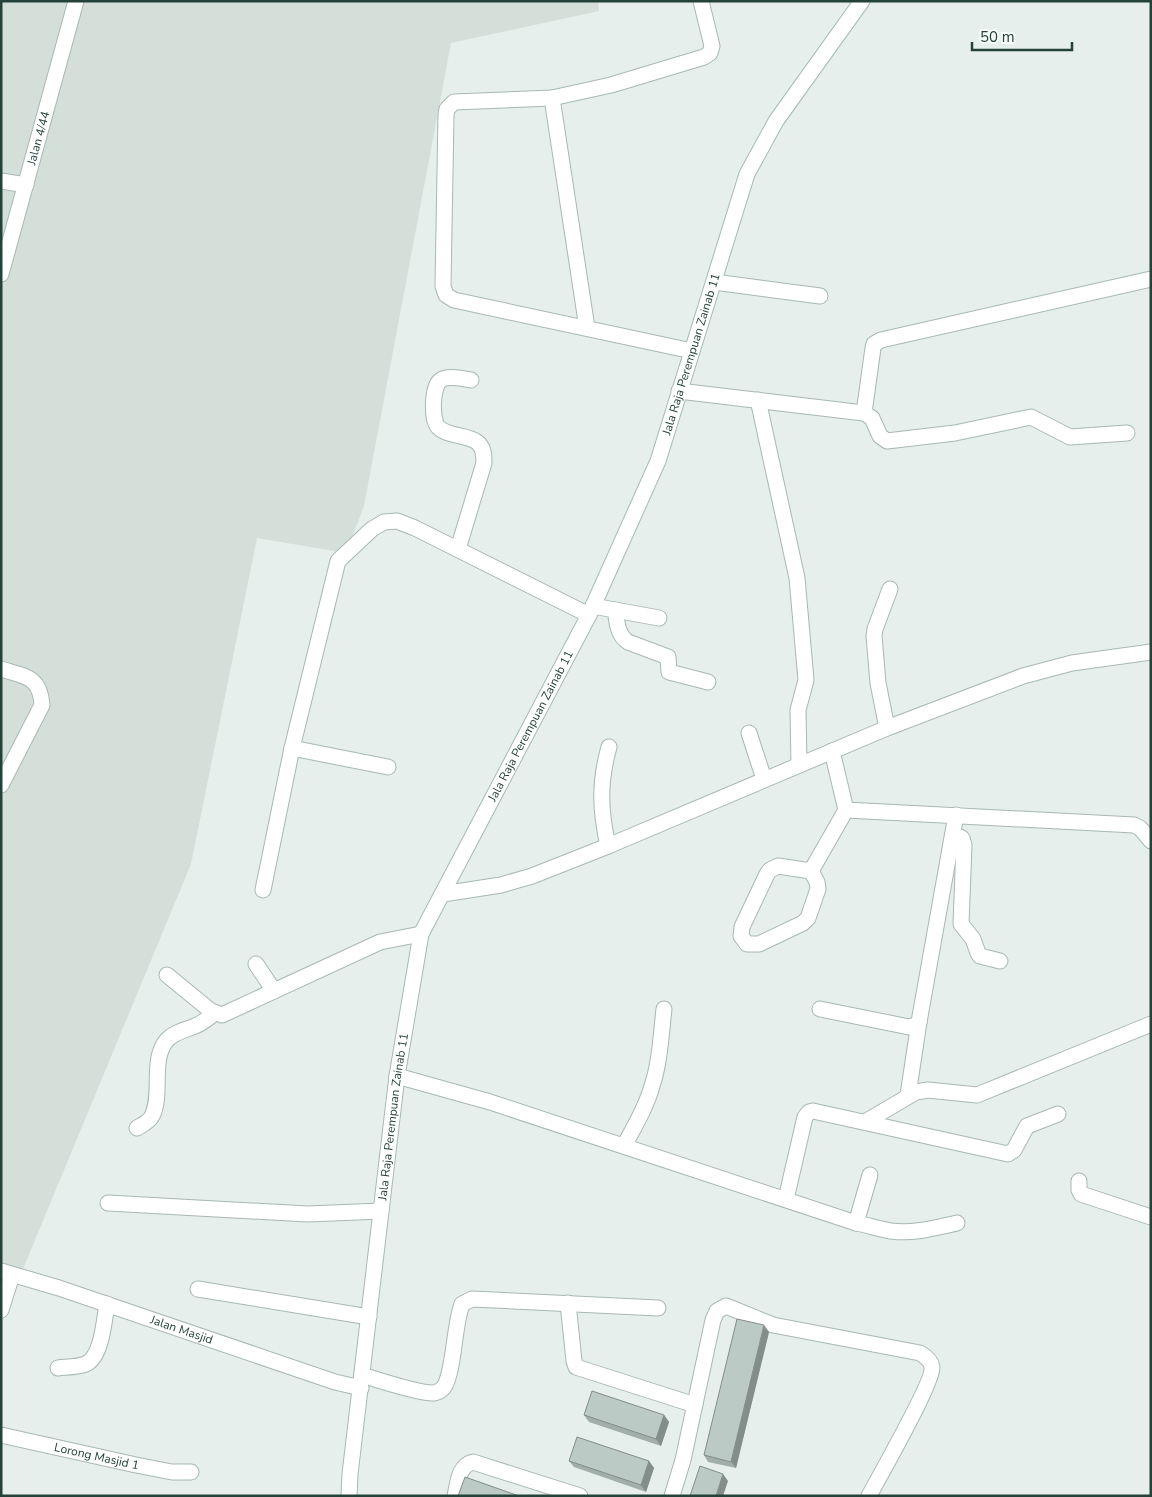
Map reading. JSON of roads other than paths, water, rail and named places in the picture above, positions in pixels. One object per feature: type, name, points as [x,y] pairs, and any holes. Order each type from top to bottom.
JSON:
[{"type":"street","name":"Jalan 4/44","points":[[1,274],[76,1]]},
{"type":"street","points":[[692,351],[454,300],[446,295],[443,286],[447,110],[454,102],[460,101],[552,98],[612,85],[708,56],[712,46],[701,1]]},
{"type":"street","name":"Jala Raja Perempuan Zainab 11","points":[[349,1496],[350,1474],[397,1076],[421,934],[444,894],[591,610],[658,461],[747,174],[776,121],[862,1]]},
{"type":"street","points":[[552,98],[587,328]]},
{"type":"street","points":[[1,180],[26,185]]},
{"type":"street","points":[[864,413],[873,348],[874,344],[881,340],[1151,279]]},
{"type":"street","points":[[714,282],[820,296]]},
{"type":"street","points":[[458,549],[484,464],[483,452],[476,441],[442,431],[434,420],[433,412],[436,387],[440,380],[445,378],[471,380]]},
{"type":"street","points":[[679,391],[864,413],[872,418],[880,436],[887,441],[955,432],[1031,417],[1070,437],[1127,434]]},
{"type":"street","points":[[758,400],[797,578],[806,678],[798,710],[799,765]]},
{"type":"street","points":[[263,890],[292,748],[338,561],[372,529],[384,522],[404,523],[591,610],[615,610],[660,618]]},
{"type":"street","points":[[887,728],[878,683],[874,636],[890,589]]},
{"type":"street","points":[[615,610],[619,632],[625,641],[668,657],[669,672],[708,682]]},
{"type":"street","points":[[444,894],[501,885],[532,876],[608,846],[887,728],[1023,676],[1072,662],[1151,652]]},
{"type":"street","points":[[1,669],[27,677],[37,684],[41,692],[42,705],[1,785]]},
{"type":"street","points":[[749,733],[764,780]]},
{"type":"street","points":[[608,846],[601,812],[602,773],[609,747]]},
{"type":"street","points":[[292,748],[388,767]]},
{"type":"street","points":[[811,871],[846,810],[832,751]]},
{"type":"street","points":[[846,810],[1134,824],[1151,841]]},
{"type":"street","points":[[908,1095],[956,815]]},
{"type":"street","points":[[953,834],[962,838],[964,845],[961,924],[973,939],[980,956],[1000,961]]},
{"type":"street","points":[[778,866],[811,871],[818,889],[810,914],[806,920],[755,945],[747,944],[741,936],[742,927],[770,870],[778,866]]},
{"type":"street","points":[[938,920],[961,924]]},
{"type":"street","points":[[167,975],[215,1013],[226,1013],[380,942],[421,934]]},
{"type":"street","points":[[256,964],[274,991]]},
{"type":"street","points":[[624,1146],[644,1108],[652,1086],[659,1052],[664,1009]]},
{"type":"street","points":[[820,1009],[909,1027],[919,1022]]},
{"type":"street","points":[[137,1128],[146,1123],[152,1116],[156,1103],[158,1072],[163,1048],[168,1039],[175,1034],[204,1022],[215,1013]]},
{"type":"street","points":[[865,1122],[916,1092],[928,1090],[977,1095],[1151,1024]]},
{"type":"street","points":[[397,1076],[490,1102],[786,1198],[856,1223],[890,1231],[907,1232],[931,1230],[957,1223]]},
{"type":"street","points":[[786,1198],[807,1114],[813,1111],[1008,1154],[1014,1150],[1027,1126],[1058,1114]]},
{"type":"street","points":[[856,1223],[870,1175]]},
{"type":"street","points":[[1079,1181],[1081,1194],[1151,1217]]},
{"type":"street","points":[[108,1203],[308,1214],[381,1211]]},
{"type":"street","points":[[1,1310],[6,1273]]},
{"type":"street","name":"Jalan Masjid","points":[[6,1273],[59,1288],[335,1382],[362,1381],[435,1393],[440,1391],[446,1383],[457,1315],[462,1304],[472,1299],[568,1303]]},
{"type":"street","points":[[198,1289],[369,1318]]},
{"type":"street","points":[[658,1308],[568,1303],[576,1367],[695,1405]]},
{"type":"street","points":[[58,1368],[91,1361],[96,1354],[107,1304]]},
{"type":"street","points":[[672,1496],[683,1460],[713,1320],[717,1311],[722,1307],[730,1306],[773,1325],[920,1353],[928,1358],[932,1367],[930,1378],[869,1496]]},
{"type":"street","name":"Lorong Masjid 1","points":[[1,1435],[136,1465],[172,1472],[191,1472]]},
{"type":"street","points":[[455,1496],[458,1480],[464,1467],[468,1464],[478,1463],[580,1496]]}]
